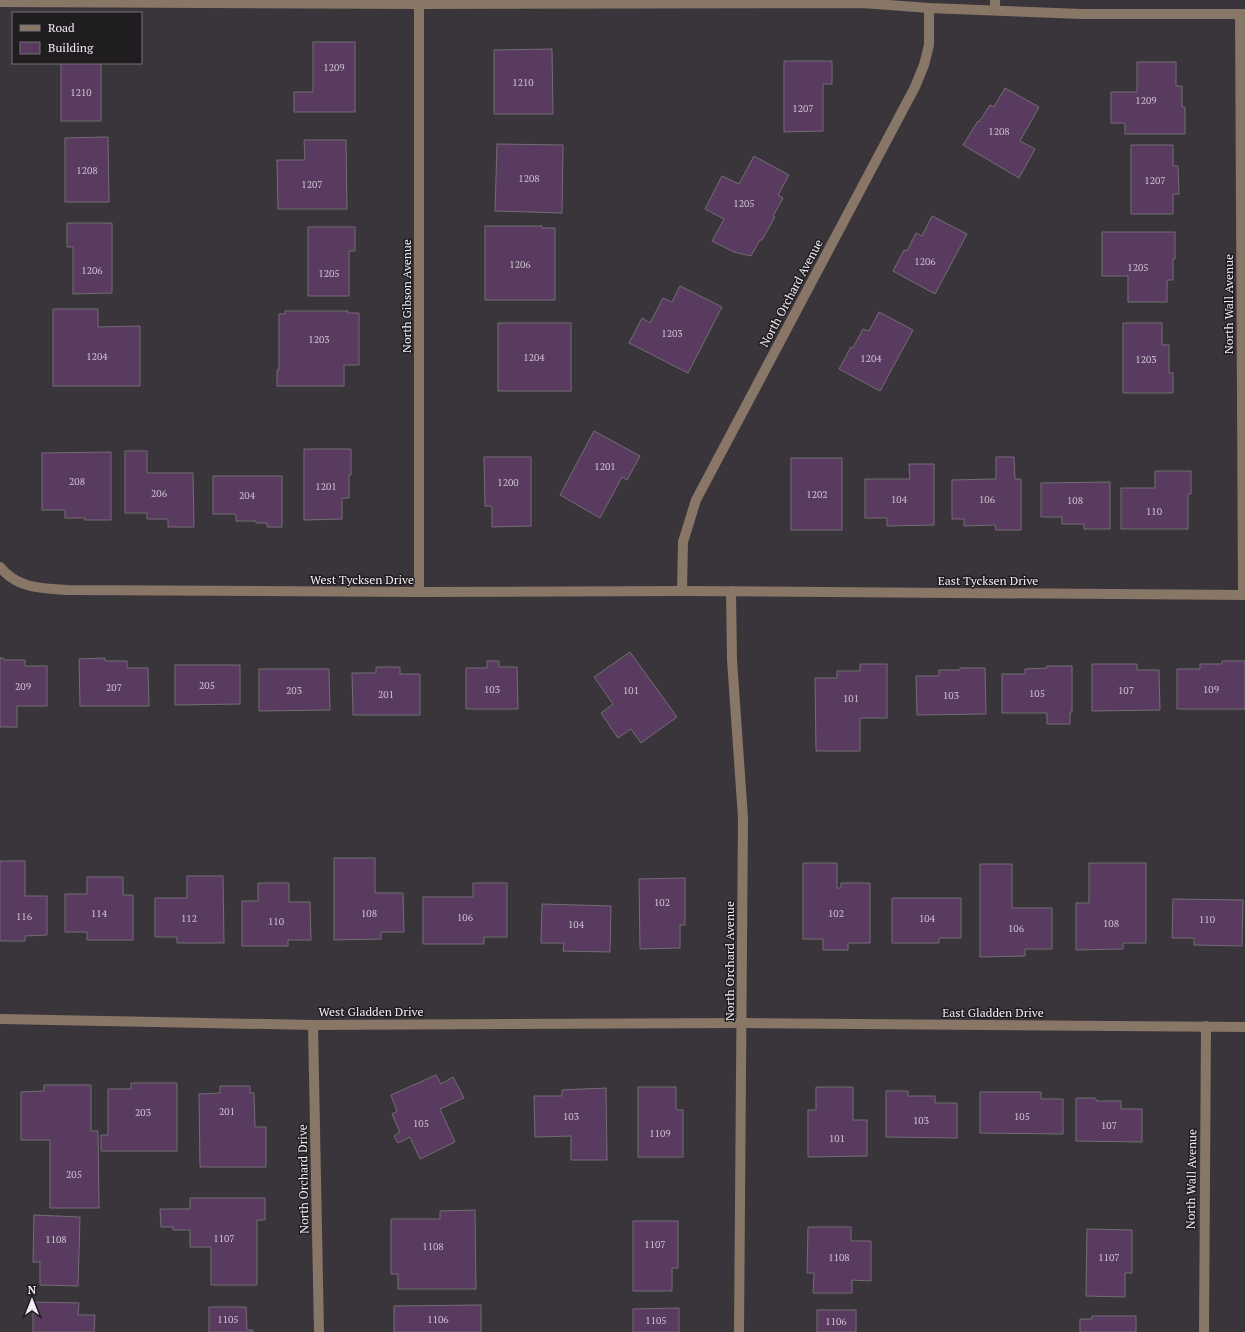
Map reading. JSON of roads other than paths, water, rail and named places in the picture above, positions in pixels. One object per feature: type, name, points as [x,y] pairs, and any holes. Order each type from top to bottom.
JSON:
[{"type":"street","points":[[995,0],[995,10]]},
{"type":"street","points":[[0,2],[825,2],[1083,14],[1242,14]]},
{"type":"street","name":"North Gibson Avenue","points":[[419,2],[419,592]]},
{"type":"street","name":"North Orchard Avenue","points":[[682,591],[682,542],[696,500],[915,87],[924,65],[929,45],[929,8]]},
{"type":"street","name":"North Wall Avenue","points":[[1242,14],[1244,595]]},
{"type":"street","name":"West Tycksen Drive","points":[[0,567],[7,576],[33,588],[67,590],[419,592],[731,591]]},
{"type":"street","name":"North Orchard Avenue","points":[[731,591],[732,660],[743,818],[739,1332]]},
{"type":"street","name":"East Tycksen Drive","points":[[731,591],[1244,595]]},
{"type":"street","name":"West Gladden Drive","points":[[0,1019],[313,1025],[742,1022]]},
{"type":"street","name":"East Gladden Drive","points":[[742,1022],[1245,1027]]},
{"type":"street","name":"North Orchard Drive","points":[[313,1025],[320,1332]]},
{"type":"street","name":"North Wall Avenue","points":[[1204,1332],[1206,1026]]}]
